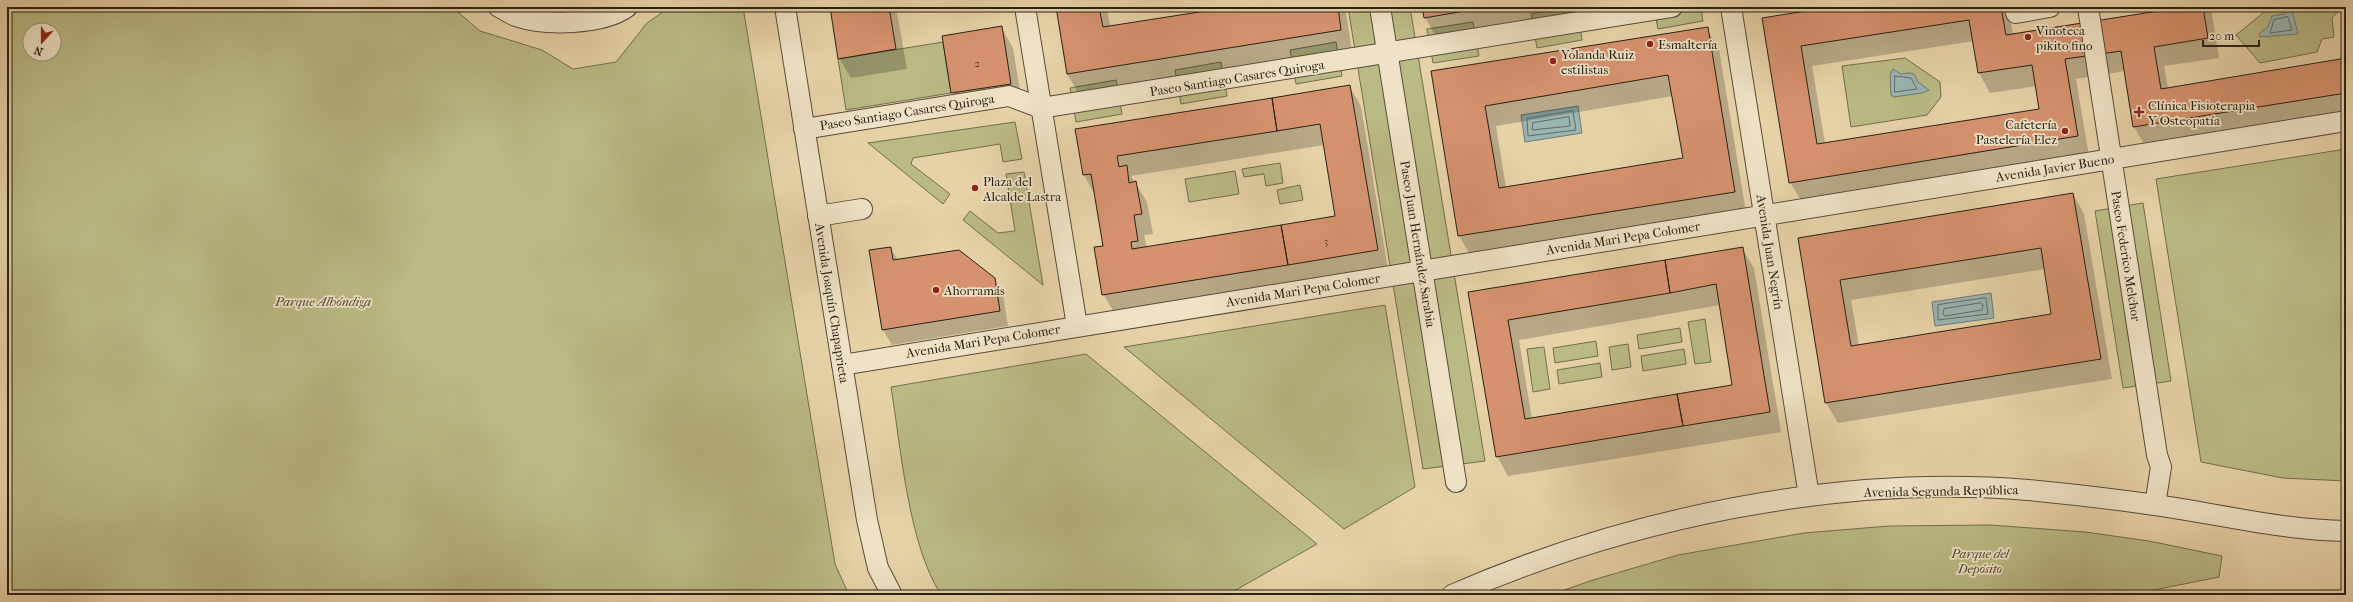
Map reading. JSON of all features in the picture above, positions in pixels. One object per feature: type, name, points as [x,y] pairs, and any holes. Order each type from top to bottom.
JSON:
[{"type":"street","points":[[500,7],[516,16],[557,22],[586,21],[622,11],[628,7]]},
{"type":"street","name":"Avenida Joaquín Chapaprieta","points":[[785,7],[867,520],[878,568],[892,595]]},
{"type":"street","points":[[1025,7],[1077,326]]},
{"type":"street","name":"Paseo Juan Hernández Sarabia","points":[[1380,7],[1421,271],[1456,482]]},
{"type":"street","name":"Paseo Santiago Casares Quiroga","points":[[804,129],[1009,96],[1041,108],[1388,54],[1672,7]]},
{"type":"street","name":"Avenida Juan Negrín","points":[[1731,7],[1810,496]]},
{"type":"street","points":[[2015,7],[2016,13],[2050,7]]},
{"type":"street","name":"Paseo Federico Melchor","points":[[2088,7],[2157,455],[2161,467],[2155,505]]},
{"type":"street","name":"Avenida Javier Bueno","points":[[1764,215],[2346,121]]},
{"type":"street","points":[[818,216],[862,209]]},
{"type":"street","name":"Avenida Mari Pepa Colomer","points":[[842,365],[1764,215]]},
{"type":"street","name":"Avenida Segunda República","points":[[1452,595],[1489,579],[1603,539],[1690,516],[1810,496],[1894,490],[1957,488],[2026,490],[2155,505],[2270,525],[2346,531]]},
{"type":"green space","name":"Parque Alhóndiga","points":[[7,7],[452,7],[480,31],[542,50],[573,69],[616,62],[647,23],[670,7],[743,7],[835,564],[849,595],[7,595]]},
{"type":"green space","points":[[1348,7],[1410,7],[1485,461],[1423,469]]},
{"type":"green space","points":[[1577,7],[1582,40],[1537,48],[1531,14]]},
{"type":"green space","points":[[1654,7],[1701,7],[1703,21],[1658,29]]},
{"type":"green space","points":[[2266,7],[2342,7],[2332,18],[2334,37],[2322,39],[2317,52],[2260,63],[2236,35],[2263,13]]},
{"type":"green space","points":[[1473,22],[1479,56],[1433,63],[1427,29]]},
{"type":"green space","points":[[943,42],[951,93],[846,110],[838,59]]},
{"type":"green space","points":[[1336,42],[1342,76],[1296,84],[1290,50]]},
{"type":"green space","points":[[1905,58],[1940,82],[1941,97],[1927,115],[1851,127],[1842,66]]},
{"type":"green space","points":[[1221,62],[1227,96],[1181,104],[1175,70]]},
{"type":"green space","points":[[1116,80],[1122,114],[1076,122],[1070,88]]},
{"type":"green space","points":[[1015,122],[1022,159],[1003,162],[1000,144],[913,158],[911,164],[950,194],[943,204],[868,143]]},
{"type":"green space","points":[[2346,149],[2346,481],[2283,478],[2201,462],[2156,179]]},
{"type":"green space","points":[[1280,163],[1283,183],[1266,186],[1264,174],[1244,177],[1242,169]]},
{"type":"green space","points":[[1235,171],[1239,194],[1189,202],[1185,179]]},
{"type":"green space","points":[[1024,172],[1043,285],[963,220],[970,211],[998,233],[1015,231],[1006,174]]},
{"type":"green space","points":[[1300,185],[1303,200],[1280,204],[1277,190]]},
{"type":"green space","points":[[2143,203],[2171,381],[2123,388],[2095,211]]},
{"type":"green space","points":[[1385,305],[1415,487],[1344,529],[1124,347]]},
{"type":"green space","points":[[1705,319],[1711,362],[1695,364],[1688,322]]},
{"type":"green space","points":[[1680,328],[1682,342],[1639,349],[1637,335]]},
{"type":"green space","points":[[1596,341],[1598,356],[1555,363],[1553,348]]},
{"type":"green space","points":[[1628,344],[1631,367],[1612,370],[1609,347]]},
{"type":"green space","points":[[1544,347],[1550,389],[1533,392],[1527,349]]},
{"type":"green space","points":[[1684,349],[1686,364],[1643,371],[1641,356]]},
{"type":"green space","points":[[1086,354],[1317,544],[1227,595],[941,595],[930,574],[913,522],[907,494],[891,387]]},
{"type":"green space","points":[[1600,363],[1602,377],[1559,384],[1557,370]]},
{"type":"green space","name":"Parque del Depósito","points":[[1990,525],[2085,532],[2149,541],[2222,556],[2219,577],[2149,591],[2150,595],[1550,595],[1593,580],[1678,555],[1804,533],[1889,526]]},
{"type":"water","points":[[2289,8],[2293,14],[2298,34],[2260,37],[2259,34],[2268,27],[2272,16],[2285,14]]},
{"type":"water","points":[[1893,69],[1901,74],[1914,74],[1918,82],[1929,90],[1922,93],[1894,97],[1891,95],[1890,75]]},
{"type":"water","points":[[1578,106],[1582,133],[1525,142],[1521,115]]},
{"type":"water","points":[[1991,293],[1994,318],[1935,326],[1932,302]]},
{"type":"building","points":[[830,7],[889,7],[896,49],[838,59]]},
{"type":"building","points":[[1056,7],[1099,7],[1103,27],[1231,7],[1338,7],[1341,30],[1067,74]]},
{"type":"building","points":[[1422,7],[1488,7],[1424,18]]},
{"type":"building","points":[[1831,7],[2001,7],[2006,35],[2171,9],[2170,7],[2203,7],[2208,38],[2154,47],[2161,89],[2346,58],[2346,93],[2133,127],[2121,51],[2065,59],[2078,136],[1789,183],[1762,18]],"holes":[[[1969,20],[1978,73],[2032,65],[2039,109],[1817,144],[1801,46]]]},
{"type":"building","points":[[1002,26],[1011,84],[951,93],[942,36]]},
{"type":"building","points":[[1708,27],[1735,192],[1458,236],[1431,71]],"holes":[[[1668,75],[1683,158],[1499,188],[1485,106]]]},
{"type":"building","points":[[1350,85],[1378,250],[1288,265],[1281,225],[1335,216],[1320,124],[1277,131],[1272,98]]},
{"type":"building","points":[[1272,98],[1277,131],[1117,156],[1119,167],[1127,165],[1129,183],[1136,181],[1142,214],[1134,215],[1138,241],[1131,242],[1132,249],[1281,225],[1288,265],[1102,295],[1094,247],[1103,246],[1091,174],[1083,175],[1075,129]]},
{"type":"building","points":[[2073,193],[2101,359],[1825,403],[1798,238]],"holes":[[[2041,248],[2051,314],[1851,346],[1840,280]]]},
{"type":"building","name":"Ahorramás","points":[[891,247],[893,260],[959,250],[995,278],[1000,311],[882,330],[869,250]]},
{"type":"building","points":[[1743,247],[1770,412],[1683,426],[1677,394],[1732,385],[1716,284],[1670,293],[1665,260]]},
{"type":"building","points":[[1665,260],[1670,293],[1508,320],[1525,419],[1677,394],[1683,426],[1496,457],[1468,292]]},
{"type":"place","name":"Vinoteca pikito fino","points":[[2028,37]]},
{"type":"place","name":"Esmaltería","points":[[1650,44]]},
{"type":"place","name":"Yolanda Ruiz estilistas","points":[[1553,61]]},
{"type":"place","name":"Clínica Fisioterapia Y Osteopatía","points":[[2139,112]]},
{"type":"place","name":"Cafetería Pastelería Elez","points":[[2065,131]]},
{"type":"place","name":"Plaza del Alcalde Lastra","points":[[975,188]]},
{"type":"place","name":"Ahorramás","points":[[936,290]]}]
